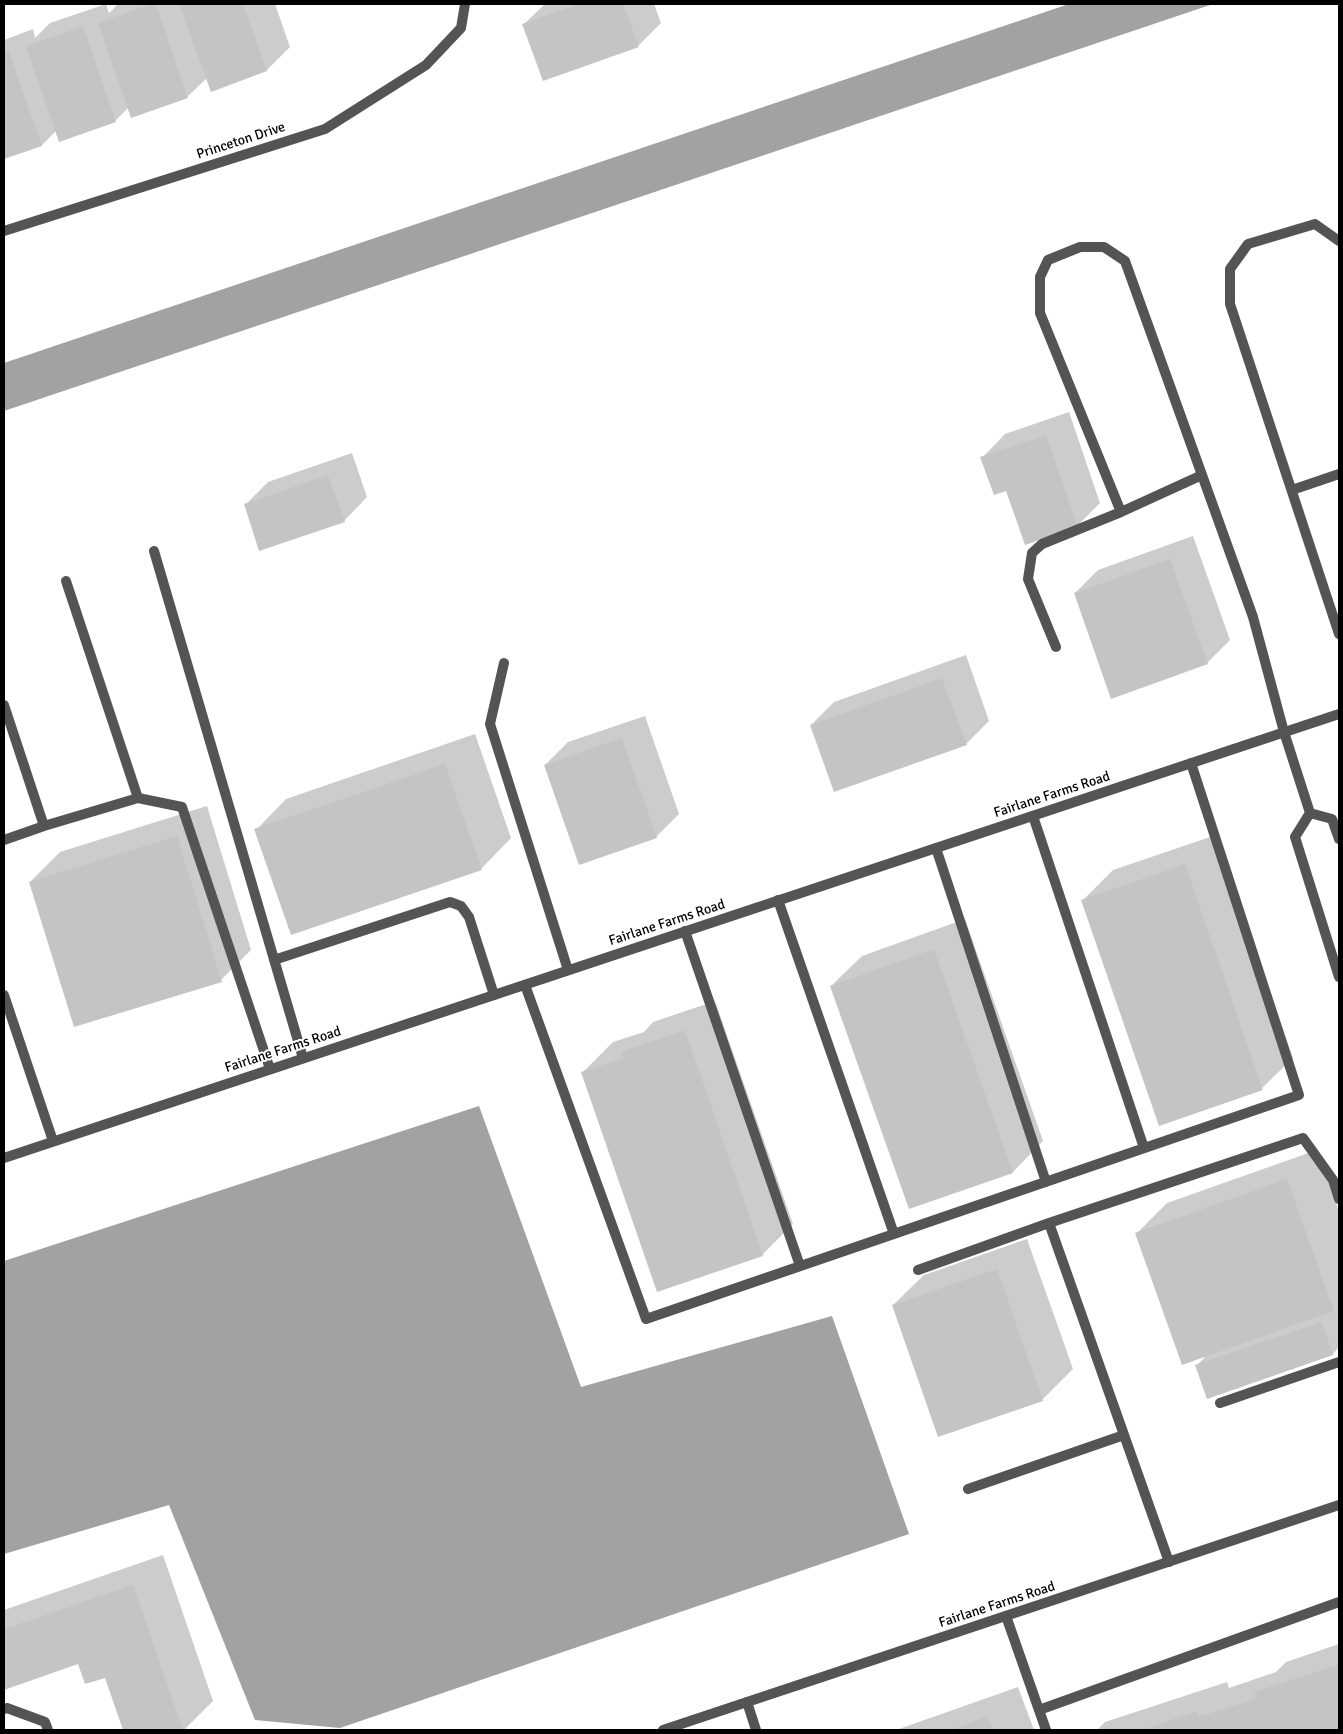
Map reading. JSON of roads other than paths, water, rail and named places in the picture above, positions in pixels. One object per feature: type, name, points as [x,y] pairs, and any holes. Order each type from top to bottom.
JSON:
[{"type":"street","name":"Princeton Drive","points":[[4,231],[325,129],[426,65],[461,28],[465,4]]},
{"type":"street","points":[[1339,241],[1315,224],[1248,244],[1230,269],[1230,304],[1339,634]]},
{"type":"street","points":[[1122,512],[1040,313],[1040,277],[1048,260],[1080,247],[1104,247],[1125,260],[1253,617],[1284,732],[1310,813],[1295,837],[1339,977]]},
{"type":"street","points":[[1292,490],[1339,474]]},
{"type":"street","points":[[1056,647],[1028,579],[1032,553],[1042,544],[1122,512],[1202,475]]},
{"type":"street","points":[[154,551],[303,1058]]},
{"type":"street","points":[[66,581],[138,798]]},
{"type":"street","points":[[504,663],[490,724],[568,970]]},
{"type":"street","points":[[4,705],[44,826]]},
{"type":"street","name":"Fairlane Farms Road","points":[[4,1158],[1339,714]]},
{"type":"street","points":[[524,985],[646,1319],[1299,1095],[1191,763]]},
{"type":"street","points":[[4,840],[138,798],[182,807],[270,1069]]},
{"type":"street","points":[[1310,813],[1332,819],[1339,840]]},
{"type":"street","points":[[1033,816],[1144,1148]]},
{"type":"street","points":[[936,848],[1046,1182]]},
{"type":"street","points":[[778,900],[894,1234]]},
{"type":"street","points":[[274,960],[450,902],[461,906],[469,917],[494,995]]},
{"type":"street","points":[[684,932],[800,1266]]},
{"type":"street","points":[[4,995],[53,1141]]},
{"type":"street","points":[[918,1270],[1049,1223],[1303,1138],[1333,1180],[1339,1199]]},
{"type":"street","points":[[1049,1223],[1169,1562]]},
{"type":"street","points":[[1220,1403],[1339,1362]]},
{"type":"street","points":[[968,1489],[1124,1435]]},
{"type":"street","name":"Fairlane Farms Road","points":[[664,1730],[1339,1505]]},
{"type":"street","points":[[1039,1710],[1339,1602]]},
{"type":"street","points":[[1006,1616],[1046,1730]]},
{"type":"street","points":[[748,1702],[756,1730]]},
{"type":"street","points":[[4,1709],[7,1708],[45,1722],[48,1730]]}]
